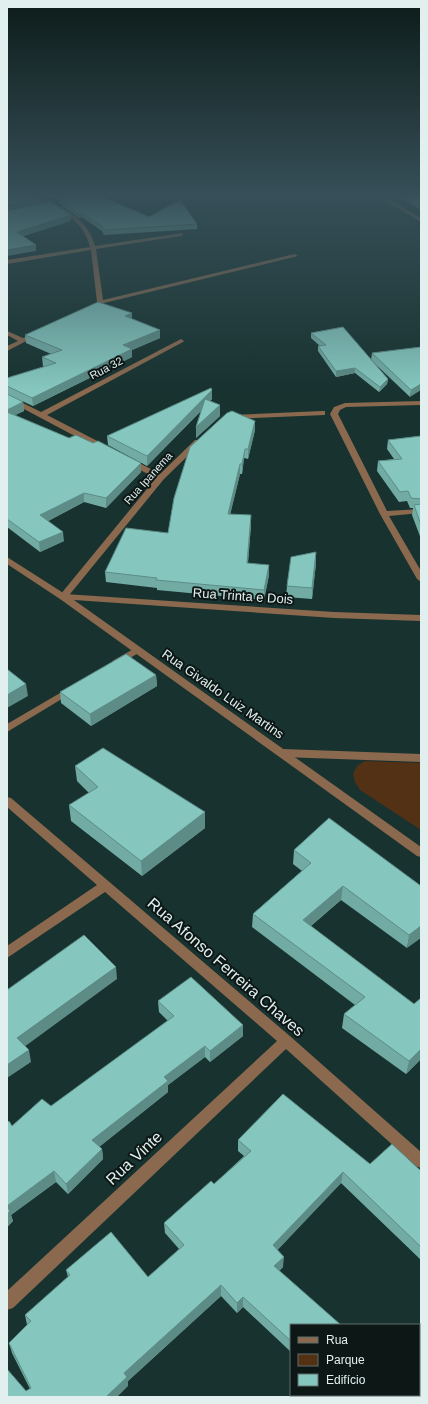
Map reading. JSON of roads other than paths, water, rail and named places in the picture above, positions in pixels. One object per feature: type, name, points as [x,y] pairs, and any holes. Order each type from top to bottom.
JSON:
[{"type":"street","points":[[7,262],[22,260]]},
{"type":"street","points":[[95,260],[101,302]]},
{"type":"street","points":[[79,313],[101,302],[280,260]]},
{"type":"street","points":[[7,349],[44,330]]},
{"type":"street","points":[[7,333],[24,341]]},
{"type":"street","name":"Rua 32","points":[[41,415],[181,341]]},
{"type":"street","points":[[7,397],[161,477]]},
{"type":"street","points":[[421,403],[345,405],[337,409],[334,414],[384,514],[421,579]]},
{"type":"street","points":[[223,419],[235,416],[322,413]]},
{"type":"street","name":"Rua Ipanema","points":[[63,597],[161,477],[206,435]]},
{"type":"street","points":[[384,514],[421,511]]},
{"type":"street","name":"Rua Givaldo Luiz Martins","points":[[7,560],[63,597],[421,853]]},
{"type":"street","name":"Rua Trinta e Dois","points":[[63,597],[334,615],[421,618]]},
{"type":"street","points":[[110,667],[137,650]]},
{"type":"street","points":[[7,728],[82,683]]},
{"type":"street","points":[[283,753],[421,758]]},
{"type":"street","name":"Rua Afonso Ferreira Chaves","points":[[7,801],[286,1041],[421,1161]]},
{"type":"street","points":[[7,953],[106,885]]},
{"type":"street","name":"Rua Vinte","points":[[7,1302],[286,1041]]}]
